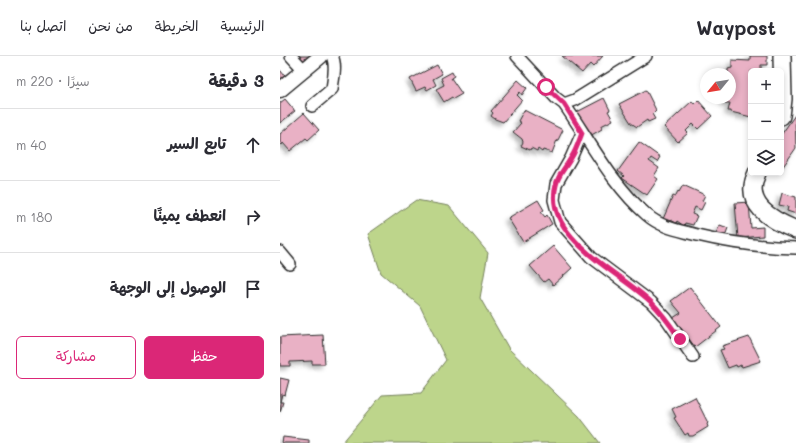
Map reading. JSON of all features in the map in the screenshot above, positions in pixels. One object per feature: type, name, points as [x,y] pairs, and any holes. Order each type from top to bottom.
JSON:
[{"type":"main road","points":[[782,56],[782,104]]},
{"type":"main road","points":[[756,176],[752,188],[753,197],[758,206],[766,214],[781,224],[796,230]]},
{"type":"street","points":[[291,56],[304,70]]},
{"type":"street","points":[[280,90],[322,56]]},
{"type":"street","points":[[312,106],[332,89],[334,60],[332,56]]},
{"type":"street","points":[[517,56],[556,98],[564,104],[582,133],[625,192],[648,216],[669,228],[713,239],[756,246],[796,248]]},
{"type":"street","points":[[525,66],[531,56]]},
{"type":"street","points":[[564,104],[575,100],[646,56]]},
{"type":"street","points":[[582,133],[571,158],[556,184],[554,200],[560,222],[591,257],[651,302],[666,318],[693,357]]},
{"type":"street","points":[[280,252],[290,264]]},
{"type":"green space","points":[[416,200],[449,206],[488,253],[480,298],[509,349],[579,416],[600,443],[342,443],[382,395],[421,393],[446,360],[420,306],[381,273],[368,234]]},
{"type":"building","points":[[298,56],[309,56],[304,62]]},
{"type":"building","points":[[562,56],[603,56],[593,67],[590,64],[582,73]]},
{"type":"building","points":[[750,56],[767,56],[767,65],[761,65],[761,68],[748,68],[748,116],[728,111],[730,104],[736,104],[736,68],[732,68],[732,60],[750,61]]},
{"type":"building","points":[[437,65],[442,74],[433,79],[436,85],[427,90],[425,87],[416,91],[410,79]]},
{"type":"building","points":[[280,70],[285,76],[280,80]]},
{"type":"building","points":[[452,72],[454,76],[451,78],[462,94],[453,99],[452,97],[444,102],[436,89],[444,85],[441,78]]},
{"type":"building","points":[[518,80],[527,88],[522,95],[520,92],[517,95],[522,100],[503,122],[495,119],[491,116],[493,113],[491,111]]},
{"type":"building","points":[[646,90],[656,110],[652,114],[655,119],[648,122],[647,120],[637,127],[631,123],[619,104]]},
{"type":"building","points":[[604,98],[610,110],[608,111],[613,120],[601,126],[602,129],[588,137],[577,112]]},
{"type":"building","points":[[285,99],[295,111],[280,123],[280,103]]},
{"type":"building","points":[[698,100],[712,116],[698,129],[693,124],[686,131],[688,133],[678,142],[664,127],[692,101],[694,104]]},
{"type":"building","points":[[524,110],[563,130],[552,153],[543,150],[542,152],[538,149],[537,151],[531,148],[530,150],[521,146],[523,142],[522,139],[513,132],[521,123],[518,121]]},
{"type":"building","points":[[304,113],[319,130],[308,140],[306,138],[290,151],[283,143],[282,145],[280,143],[280,134]]},
{"type":"building","points":[[795,115],[796,148],[784,165],[784,140],[784,131]]},
{"type":"building","points":[[639,142],[660,157],[657,162],[651,158],[649,161],[659,168],[654,176],[658,179],[647,195],[622,178],[624,176],[618,171]]},
{"type":"building","points":[[683,185],[705,195],[702,201],[705,202],[701,210],[695,207],[692,214],[697,216],[693,225],[685,223],[684,226],[677,221],[676,223],[671,220],[670,222],[663,219],[673,196],[675,197]]},
{"type":"building","points":[[782,193],[796,197],[796,214],[787,211],[788,207],[779,205]]},
{"type":"building","points":[[538,200],[544,210],[541,212],[545,217],[547,215],[552,224],[523,242],[508,218]]},
{"type":"building","points":[[749,202],[751,228],[763,227],[763,236],[738,238],[735,203]]},
{"type":"building","points":[[720,225],[728,228],[725,236],[716,233]]},
{"type":"building","points":[[553,246],[572,268],[553,285],[548,279],[544,282],[530,266]]},
{"type":"building","points":[[690,287],[721,327],[695,347],[673,318],[681,313],[671,301]]},
{"type":"building","points":[[323,335],[325,364],[312,364],[312,361],[290,362],[290,366],[280,366],[280,337]]},
{"type":"building","points":[[749,337],[761,361],[742,367],[741,365],[737,367],[736,365],[728,368],[720,350],[724,349],[722,346]]},
{"type":"building","points":[[280,378],[289,380],[285,395],[282,394],[280,402]]},
{"type":"building","points":[[695,397],[708,423],[708,427],[693,436],[689,436],[688,433],[685,435],[674,418],[676,417],[672,409]]},
{"type":"building","points":[[280,402],[283,402],[280,412]]},
{"type":"building","points":[[283,437],[309,440],[309,443],[282,443]]},
{"type":"route","points":[[546,87],[564,104],[582,133],[571,158],[556,184],[554,200],[560,222],[591,257],[651,302],[666,318],[680,339]]}]
